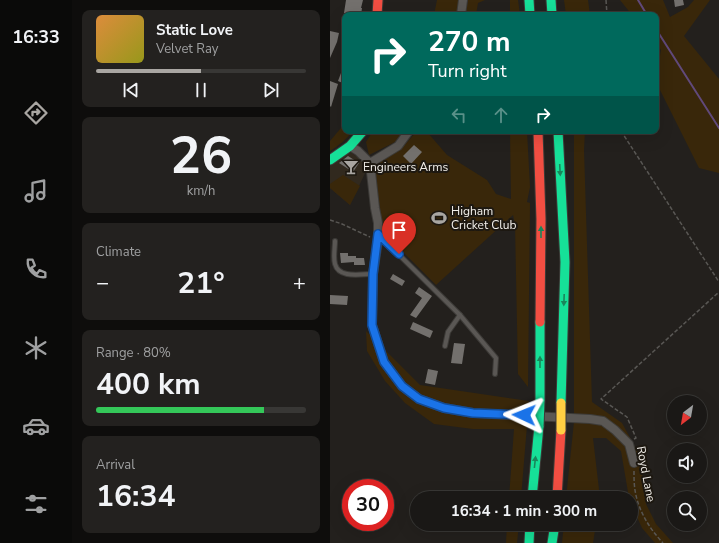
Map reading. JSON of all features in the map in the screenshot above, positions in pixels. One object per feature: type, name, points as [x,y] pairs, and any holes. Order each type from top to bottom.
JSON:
[{"type":"main road","points":[[377,12],[378,0]]},
{"type":"main road","points":[[529,0],[530,12]]},
{"type":"main road","points":[[551,0],[552,12]]},
{"type":"main road","points":[[330,160],[350,146],[360,134]]},
{"type":"main road","points":[[533,491],[540,401],[541,220],[538,134]]},
{"type":"main road","points":[[557,491],[561,430],[566,262],[558,134]]},
{"type":"main road","points":[[529,543],[530,531]]},
{"type":"main road","points":[[552,543],[554,531]]},
{"type":"street","points":[[461,12],[463,0]]},
{"type":"street","points":[[350,146],[358,151],[370,163],[398,146],[407,134]]},
{"type":"street","name":"Royd Lane","points":[[370,163],[378,223],[378,237],[373,274],[372,325],[384,362],[402,386],[419,399],[444,408],[473,413],[603,421],[615,430],[629,444],[634,463]]},
{"type":"lane","points":[[378,237],[460,315],[496,358],[495,374]]},
{"type":"lane","points":[[335,241],[335,263],[337,270],[346,275],[373,274]]},
{"type":"lane","points":[[444,346],[448,332],[460,315]]},
{"type":"path","points":[[606,0],[607,12]]},
{"type":"path","points":[[623,134],[719,282]]},
{"type":"path","points":[[330,220],[378,237]]},
{"type":"path","points":[[629,444],[636,438],[627,417],[601,399],[719,292]]},
{"type":"path","name":"Royd Lane","points":[[634,463],[635,490],[640,508],[647,524],[663,543]]},
{"type":"shaded area","points":[[437,0],[459,0],[457,12],[435,12]]},
{"type":"shaded area","points":[[468,0],[485,0],[478,3],[476,12],[466,12]]},
{"type":"shaded area","points":[[510,0],[518,0],[520,12],[510,12]]},
{"type":"shaded area","points":[[564,0],[588,0],[590,12],[566,12]]},
{"type":"shaded area","points":[[620,0],[663,0],[670,17],[688,7],[694,0],[710,0],[684,36],[719,79],[719,173],[699,168],[659,88],[659,61],[661,50],[659,48],[659,12],[630,12]]},
{"type":"shaded area","points":[[342,126],[342,134],[350,134],[330,151],[330,141]]},
{"type":"shaded area","points":[[371,134],[401,134],[395,142],[369,155],[366,142]]},
{"type":"shaded area","points":[[414,134],[429,134],[447,155],[487,180],[496,194],[511,199],[510,134],[527,134],[530,187],[527,202],[530,203],[528,387],[518,374],[515,224],[513,215],[436,285],[383,232],[374,164],[401,149]]},
{"type":"shaded area","points":[[574,134],[585,134],[584,150],[592,402],[622,423],[640,456],[646,504],[656,524],[673,543],[655,543],[642,528],[638,519],[638,491],[628,491],[621,451],[606,438],[593,438],[599,491],[567,491],[574,422]]},
{"type":"shaded area","points":[[345,152],[352,153],[363,161],[366,171],[350,205],[330,188],[330,166]]},
{"type":"shaded area","points":[[343,175],[360,186],[350,205],[330,188],[330,184]]},
{"type":"shaded area","points":[[366,331],[420,385],[529,401],[522,491],[510,491],[514,429],[473,429],[434,424],[405,403],[385,381],[367,351]]},
{"type":"shaded area","points":[[507,531],[518,531],[517,543],[506,543]]},
{"type":"shaded area","points":[[563,531],[595,531],[593,543],[562,543]]},
{"type":"building","points":[[346,0],[363,0],[361,12],[344,12]]},
{"type":"building","points":[[674,0],[683,0],[684,5],[675,7]]},
{"type":"building","points":[[330,31],[339,33],[330,58]]},
{"type":"building","points":[[342,70],[342,83],[338,81]]},
{"type":"building","points":[[330,81],[338,84],[331,107],[330,106]]},
{"type":"building","points":[[414,145],[422,152],[411,164],[403,156]]},
{"type":"building","name":"Engineers Arms","points":[[348,156],[359,163],[353,172],[339,163]]},
{"type":"building","points":[[340,253],[348,253],[348,256],[356,256],[356,258],[364,258],[365,265],[354,265],[354,262],[341,263]]},
{"type":"building","points":[[393,274],[405,281],[402,286],[390,279]]},
{"type":"building","points":[[419,287],[432,296],[416,318],[410,315],[422,298],[415,293]]},
{"type":"building","points":[[330,295],[348,296],[347,305],[330,304]]},
{"type":"building","points":[[413,322],[433,331],[430,338],[410,329]]},
{"type":"building","points":[[454,343],[465,344],[462,364],[451,363]]},
{"type":"building","points":[[428,369],[438,371],[435,385],[425,383]]},
{"type":"waterway","points":[[638,0],[645,12]]},
{"type":"waterway","points":[[659,34],[719,128]]},
{"type":"traffic: fast","points":[[529,0],[530,12]]},
{"type":"traffic: fast","points":[[551,0],[552,12]]},
{"type":"traffic: fast","points":[[330,160],[350,146],[360,134]]},
{"type":"traffic: fast","points":[[558,134],[565,262],[561,403]]},
{"type":"traffic: fast","points":[[540,322],[540,401]]},
{"type":"traffic: fast","points":[[539,426],[540,401]]},
{"type":"traffic: fast","points":[[533,491],[539,426]]},
{"type":"traffic: fast","points":[[529,543],[530,531]]},
{"type":"traffic: fast","points":[[552,543],[554,531]]},
{"type":"traffic: jam","points":[[377,12],[378,0]]},
{"type":"traffic: jam","points":[[538,134],[541,219],[540,322]]},
{"type":"traffic: jam","points":[[557,491],[561,430]]},
{"type":"traffic: slow","points":[[561,403],[561,430]]},
{"type":"place","name":"Engineers Arms","points":[[351,167]]},
{"type":"place","name":"Higham Cricket Club","points":[[439,218]]},
{"type":"route","points":[[399,254],[378,234],[373,274],[372,325],[384,362],[402,386],[419,399],[444,408],[473,413],[524,415]]}]
